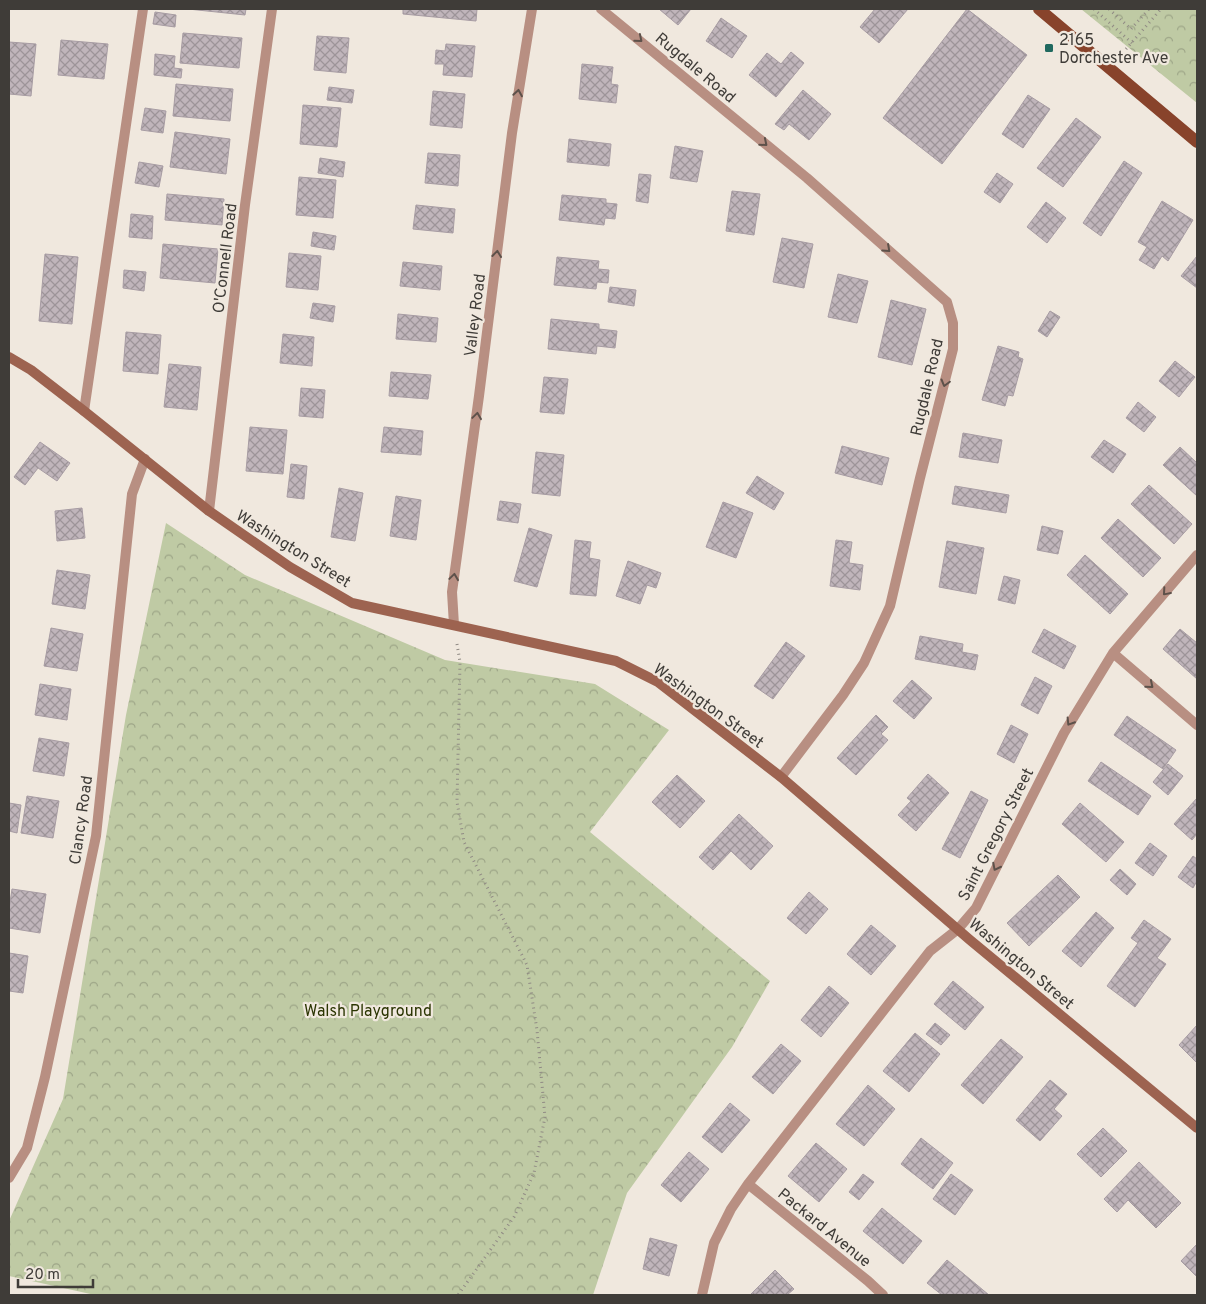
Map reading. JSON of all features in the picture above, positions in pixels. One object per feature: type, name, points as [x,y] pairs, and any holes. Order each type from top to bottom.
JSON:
[{"type":"main road","points":[[1039,9],[1197,142]]},
{"type":"main road","name":"Washington Street","points":[[9,357],[31,370],[209,511],[290,567],[352,602],[616,661],[658,682],[781,777],[958,929],[1197,1128]]},
{"type":"street","points":[[84,411],[143,9]]},
{"type":"street","name":"O'Connell Road","points":[[209,511],[245,204],[272,9]]},
{"type":"street","name":"Valley Road","points":[[454,625],[452,592],[512,132],[532,9]]},
{"type":"street","name":"Rugdale Road","points":[[601,9],[807,178],[947,302],[953,323],[953,349],[890,606],[864,663],[843,695],[781,777]]},
{"type":"street","name":"Clancy Road","points":[[9,1178],[26,1148],[45,1077],[96,836],[132,494],[144,459]]},
{"type":"street","name":"Saint Gregory Street","points":[[702,1295],[714,1243],[731,1209],[748,1184],[930,951],[958,929],[976,908],[1064,733],[1113,653],[1197,555]]},
{"type":"street","points":[[1113,653],[1197,725]]},
{"type":"street","name":"Packard Avenue","points":[[748,1184],[883,1295]]},
{"type":"path","points":[[1094,9],[1132,43]]},
{"type":"path","points":[[1109,9],[1131,29],[1149,9]]},
{"type":"path","points":[[1154,9],[1158,12]]},
{"type":"path","points":[[1126,49],[1161,9]]},
{"type":"path","points":[[454,625],[460,662],[457,802],[464,842],[527,965],[537,1030],[545,1117],[534,1173],[514,1217],[458,1295]]},
{"type":"green space","points":[[1081,9],[1197,9],[1197,103]]},
{"type":"green space","name":"Walsh Playground","points":[[166,523],[245,575],[445,660],[595,684],[669,730],[590,832],[770,981],[732,1047],[627,1193],[593,1295],[95,1295],[9,1276],[9,1221],[63,1099],[126,715]]},
{"type":"building","points":[[188,9],[246,9],[245,15]]},
{"type":"building","points":[[403,9],[477,9],[476,21],[403,14]]},
{"type":"building","points":[[659,9],[691,9],[678,25]]},
{"type":"building","points":[[875,9],[908,9],[879,43],[860,27]]},
{"type":"building","points":[[967,9],[1027,55],[942,164],[883,118]]},
{"type":"building","points":[[155,12],[176,15],[175,27],[153,24]]},
{"type":"building","points":[[721,18],[747,36],[732,58],[706,41]]},
{"type":"building","points":[[183,33],[242,38],[239,68],[180,63]]},
{"type":"building","points":[[317,36],[349,38],[346,73],[314,70]]},
{"type":"building","points":[[61,40],[108,44],[104,79],[58,75]]},
{"type":"building","points":[[9,42],[36,44],[31,96],[9,94]]},
{"type":"building","points":[[446,44],[475,46],[472,77],[443,75],[444,64],[435,64],[436,50],[445,51]]},
{"type":"building","points":[[791,52],[804,63],[776,97],[749,75],[767,53],[781,64]]},
{"type":"building","points":[[155,54],[175,56],[174,68],[182,69],[181,78],[154,75]]},
{"type":"building","points":[[582,64],[613,67],[611,84],[618,85],[616,103],[579,99]]},
{"type":"building","points":[[176,84],[233,89],[230,121],[173,116]]},
{"type":"building","points":[[329,87],[354,90],[352,103],[327,100]]},
{"type":"building","points":[[803,90],[831,114],[809,140],[789,124],[784,130],[775,124]]},
{"type":"building","points":[[433,91],[465,94],[462,128],[430,125]]},
{"type":"building","points":[[1028,95],[1050,109],[1023,148],[1002,134]]},
{"type":"building","points":[[303,105],[341,108],[337,147],[300,144]]},
{"type":"building","points":[[145,108],[166,111],[163,133],[141,130]]},
{"type":"building","points":[[1076,118],[1101,137],[1063,187],[1037,168]]},
{"type":"building","points":[[175,132],[230,139],[226,174],[170,167]]},
{"type":"building","points":[[569,139],[611,144],[609,166],[567,162]]},
{"type":"building","points":[[675,146],[703,151],[697,182],[670,178]]},
{"type":"building","points":[[428,153],[460,155],[458,186],[425,183]]},
{"type":"building","points":[[320,158],[345,162],[343,177],[318,173]]},
{"type":"building","points":[[1124,161],[1142,173],[1101,236],[1083,223]]},
{"type":"building","points":[[139,162],[163,166],[159,187],[135,183]]},
{"type":"building","points":[[997,173],[1013,184],[1000,203],[984,192]]},
{"type":"building","points":[[639,174],[651,175],[648,203],[636,201]]},
{"type":"building","points":[[299,177],[336,180],[333,218],[296,215]]},
{"type":"building","points":[[732,191],[760,194],[754,235],[726,231]]},
{"type":"building","points":[[167,194],[224,199],[222,225],[165,220]]},
{"type":"building","points":[[562,195],[606,199],[606,203],[617,204],[615,219],[605,218],[604,225],[559,220]]},
{"type":"building","points":[[1162,201],[1193,220],[1168,261],[1162,256],[1154,269],[1139,260],[1147,247],[1138,242]]},
{"type":"building","points":[[1046,202],[1066,218],[1047,243],[1027,227]]},
{"type":"building","points":[[416,205],[455,209],[453,233],[413,229]]},
{"type":"building","points":[[131,214],[153,216],[152,239],[129,237]]},
{"type":"building","points":[[313,232],[336,236],[334,250],[311,246]]},
{"type":"building","points":[[782,238],[813,244],[804,288],[773,282]]},
{"type":"building","points":[[163,244],[218,249],[215,283],[160,278]]},
{"type":"building","points":[[289,253],[321,256],[318,290],[286,287]]},
{"type":"building","points":[[45,254],[78,257],[72,324],[39,321]]},
{"type":"building","points":[[1197,256],[1197,288],[1181,276]]},
{"type":"building","points":[[557,257],[599,261],[598,269],[609,270],[608,283],[597,282],[596,289],[554,285]]},
{"type":"building","points":[[403,262],[442,266],[440,290],[400,286]]},
{"type":"building","points":[[124,270],[146,272],[144,291],[123,288]]},
{"type":"building","points":[[838,274],[868,281],[857,323],[828,317]]},
{"type":"building","points":[[610,287],[636,290],[634,306],[608,302]]},
{"type":"building","points":[[891,300],[926,309],[912,365],[878,357]]},
{"type":"building","points":[[313,303],[335,306],[333,322],[310,318]]},
{"type":"building","points":[[1050,311],[1060,317],[1047,337],[1038,331]]},
{"type":"building","points":[[398,314],[438,318],[436,342],[396,339]]},
{"type":"building","points":[[551,319],[599,324],[599,329],[617,331],[615,348],[597,346],[596,354],[548,349]]},
{"type":"building","points":[[126,332],[161,335],[158,374],[123,371]]},
{"type":"building","points":[[283,334],[314,337],[312,366],[280,363]]},
{"type":"building","points":[[998,346],[1019,352],[1018,357],[1023,359],[1013,396],[1008,395],[1005,406],[982,400]]},
{"type":"building","points":[[1175,361],[1195,377],[1179,397],[1159,381]]},
{"type":"building","points":[[169,364],[201,367],[197,410],[164,407]]},
{"type":"building","points":[[391,372],[431,375],[428,399],[389,396]]},
{"type":"building","points":[[544,377],[568,379],[564,414],[540,412]]},
{"type":"building","points":[[301,388],[325,390],[323,418],[299,416]]},
{"type":"building","points":[[1138,402],[1156,417],[1144,432],[1126,418]]},
{"type":"building","points":[[250,427],[287,430],[283,474],[246,471]]},
{"type":"building","points":[[384,427],[423,431],[421,455],[381,452]]},
{"type":"building","points":[[963,433],[1002,440],[998,463],[959,457]]},
{"type":"building","points":[[1104,440],[1126,454],[1113,473],[1091,457]]},
{"type":"building","points":[[40,442],[70,463],[57,481],[38,468],[25,485],[14,477]]},
{"type":"building","points":[[842,446],[889,458],[882,485],[835,473]]},
{"type":"building","points":[[1180,447],[1197,463],[1197,496],[1163,465]]},
{"type":"building","points":[[536,452],[564,455],[560,496],[532,493]]},
{"type":"building","points":[[291,464],[307,466],[304,499],[287,497]]},
{"type":"building","points":[[757,476],[784,493],[774,510],[746,493]]},
{"type":"building","points":[[1149,485],[1192,524],[1174,544],[1131,504]]},
{"type":"building","points":[[955,486],[1009,495],[1006,513],[952,504]]},
{"type":"building","points":[[339,488],[363,493],[355,541],[331,537]]},
{"type":"building","points":[[396,496],[421,500],[416,540],[390,536]]},
{"type":"building","points":[[500,501],[521,504],[518,523],[497,520]]},
{"type":"building","points":[[723,502],[753,513],[736,558],[706,547]]},
{"type":"building","points":[[82,508],[85,538],[57,541],[55,511]]},
{"type":"building","points":[[1118,519],[1161,558],[1143,577],[1101,538]]},
{"type":"building","points":[[1042,526],[1063,531],[1058,554],[1037,550]]},
{"type":"building","points":[[529,528],[552,535],[537,587],[514,581]]},
{"type":"building","points":[[575,540],[591,542],[589,558],[600,560],[596,596],[570,594]]},
{"type":"building","points":[[836,540],[852,542],[849,563],[863,565],[860,590],[830,586]]},
{"type":"building","points":[[947,541],[984,548],[976,594],[939,587]]},
{"type":"building","points":[[1085,555],[1128,594],[1110,614],[1067,575]]},
{"type":"building","points":[[628,561],[661,573],[656,588],[647,585],[640,604],[616,596]]},
{"type":"building","points":[[57,570],[90,575],[85,609],[52,604]]},
{"type":"building","points":[[1004,576],[1020,580],[1015,604],[998,600]]},
{"type":"building","points":[[51,628],[83,634],[77,671],[44,666]]},
{"type":"building","points":[[1044,629],[1076,646],[1064,669],[1032,652]]},
{"type":"building","points":[[1180,629],[1197,643],[1197,679],[1163,649]]},
{"type":"building","points":[[920,636],[963,644],[962,652],[978,655],[975,670],[915,659]]},
{"type":"building","points":[[786,642],[805,656],[773,699],[754,686]]},
{"type":"building","points":[[1035,677],[1052,686],[1038,714],[1021,705]]},
{"type":"building","points":[[912,680],[932,698],[914,719],[893,701]]},
{"type":"building","points":[[40,684],[71,689],[67,720],[35,715]]},
{"type":"building","points":[[876,715],[888,727],[881,734],[888,740],[856,775],[837,758]]},
{"type":"building","points":[[1127,716],[1176,750],[1163,769],[1114,735]]},
{"type":"building","points":[[1011,725],[1028,734],[1014,763],[997,754]]},
{"type":"building","points":[[39,738],[69,743],[64,776],[33,771]]},
{"type":"building","points":[[1101,762],[1151,796],[1138,815],[1088,781]]},
{"type":"building","points":[[1168,764],[1183,776],[1168,795],[1153,782]]},
{"type":"building","points":[[928,774],[949,793],[916,831],[898,815],[911,801],[907,798]]},
{"type":"building","points":[[677,775],[705,801],[680,828],[652,802]]},
{"type":"building","points":[[971,791],[988,800],[960,858],[942,849]]},
{"type":"building","points":[[27,796],[59,801],[53,838],[21,833]]},
{"type":"building","points":[[1197,798],[1197,834],[1192,840],[1174,824]]},
{"type":"building","points":[[9,803],[21,805],[17,833],[9,831]]},
{"type":"building","points":[[1080,803],[1124,842],[1106,862],[1062,824]]},
{"type":"building","points":[[739,814],[773,846],[751,870],[731,851],[713,870],[699,857]]},
{"type":"building","points":[[1150,843],[1167,856],[1153,876],[1135,863]]},
{"type":"building","points":[[1193,856],[1197,859],[1197,881],[1193,888],[1178,877]]},
{"type":"building","points":[[1120,869],[1136,884],[1127,895],[1110,880]]},
{"type":"building","points":[[1058,875],[1080,897],[1029,946],[1007,923]]},
{"type":"building","points":[[12,889],[46,894],[40,933],[9,928]]},
{"type":"building","points":[[809,892],[828,909],[806,934],[787,918]]},
{"type":"building","points":[[1096,912],[1114,928],[1081,967],[1062,951]]},
{"type":"building","points":[[1144,920],[1171,939],[1157,958],[1166,964],[1135,1007],[1107,986],[1138,943],[1131,938]]},
{"type":"building","points":[[871,925],[896,946],[871,975],[847,954]]},
{"type":"building","points":[[9,953],[28,956],[23,993],[9,991]]},
{"type":"building","points":[[953,981],[984,1007],[965,1030],[934,1004]]},
{"type":"building","points":[[829,986],[849,1003],[821,1037],[801,1020]]},
{"type":"building","points":[[935,1023],[950,1035],[941,1045],[926,1034]]},
{"type":"building","points":[[1197,1025],[1197,1063],[1179,1045]]},
{"type":"building","points":[[915,1033],[940,1054],[909,1092],[883,1071]]},
{"type":"building","points":[[1001,1039],[1023,1057],[983,1104],[961,1085]]},
{"type":"building","points":[[781,1044],[801,1061],[773,1094],[752,1077]]},
{"type":"building","points":[[1050,1080],[1067,1094],[1054,1109],[1062,1116],[1040,1141],[1016,1120]]},
{"type":"building","points":[[868,1085],[895,1109],[864,1146],[836,1124]]},
{"type":"building","points":[[730,1103],[750,1120],[722,1153],[702,1137]]},
{"type":"building","points":[[1103,1128],[1127,1151],[1101,1177],[1077,1154]]},
{"type":"building","points":[[921,1138],[953,1163],[933,1189],[901,1164]]},
{"type":"building","points":[[816,1143],[847,1169],[819,1202],[788,1176]]},
{"type":"building","points":[[689,1152],[709,1169],[681,1202],[661,1185]]},
{"type":"building","points":[[1139,1162],[1181,1203],[1156,1228],[1128,1200],[1117,1212],[1104,1199]]},
{"type":"building","points":[[863,1174],[874,1182],[859,1200],[849,1192]]},
{"type":"building","points":[[951,1174],[973,1190],[955,1215],[933,1199]]},
{"type":"building","points":[[882,1208],[922,1241],[903,1264],[863,1231]]},
{"type":"building","points":[[650,1238],[677,1245],[669,1276],[643,1269]]},
{"type":"building","points":[[1197,1244],[1197,1277],[1181,1261]]},
{"type":"building","points":[[947,1260],[989,1295],[942,1295],[927,1283]]},
{"type":"building","points":[[775,1270],[794,1289],[787,1295],[750,1295]]},
{"type":"place","name":"2165 Dorchester Ave","points":[[1049,48]]}]
